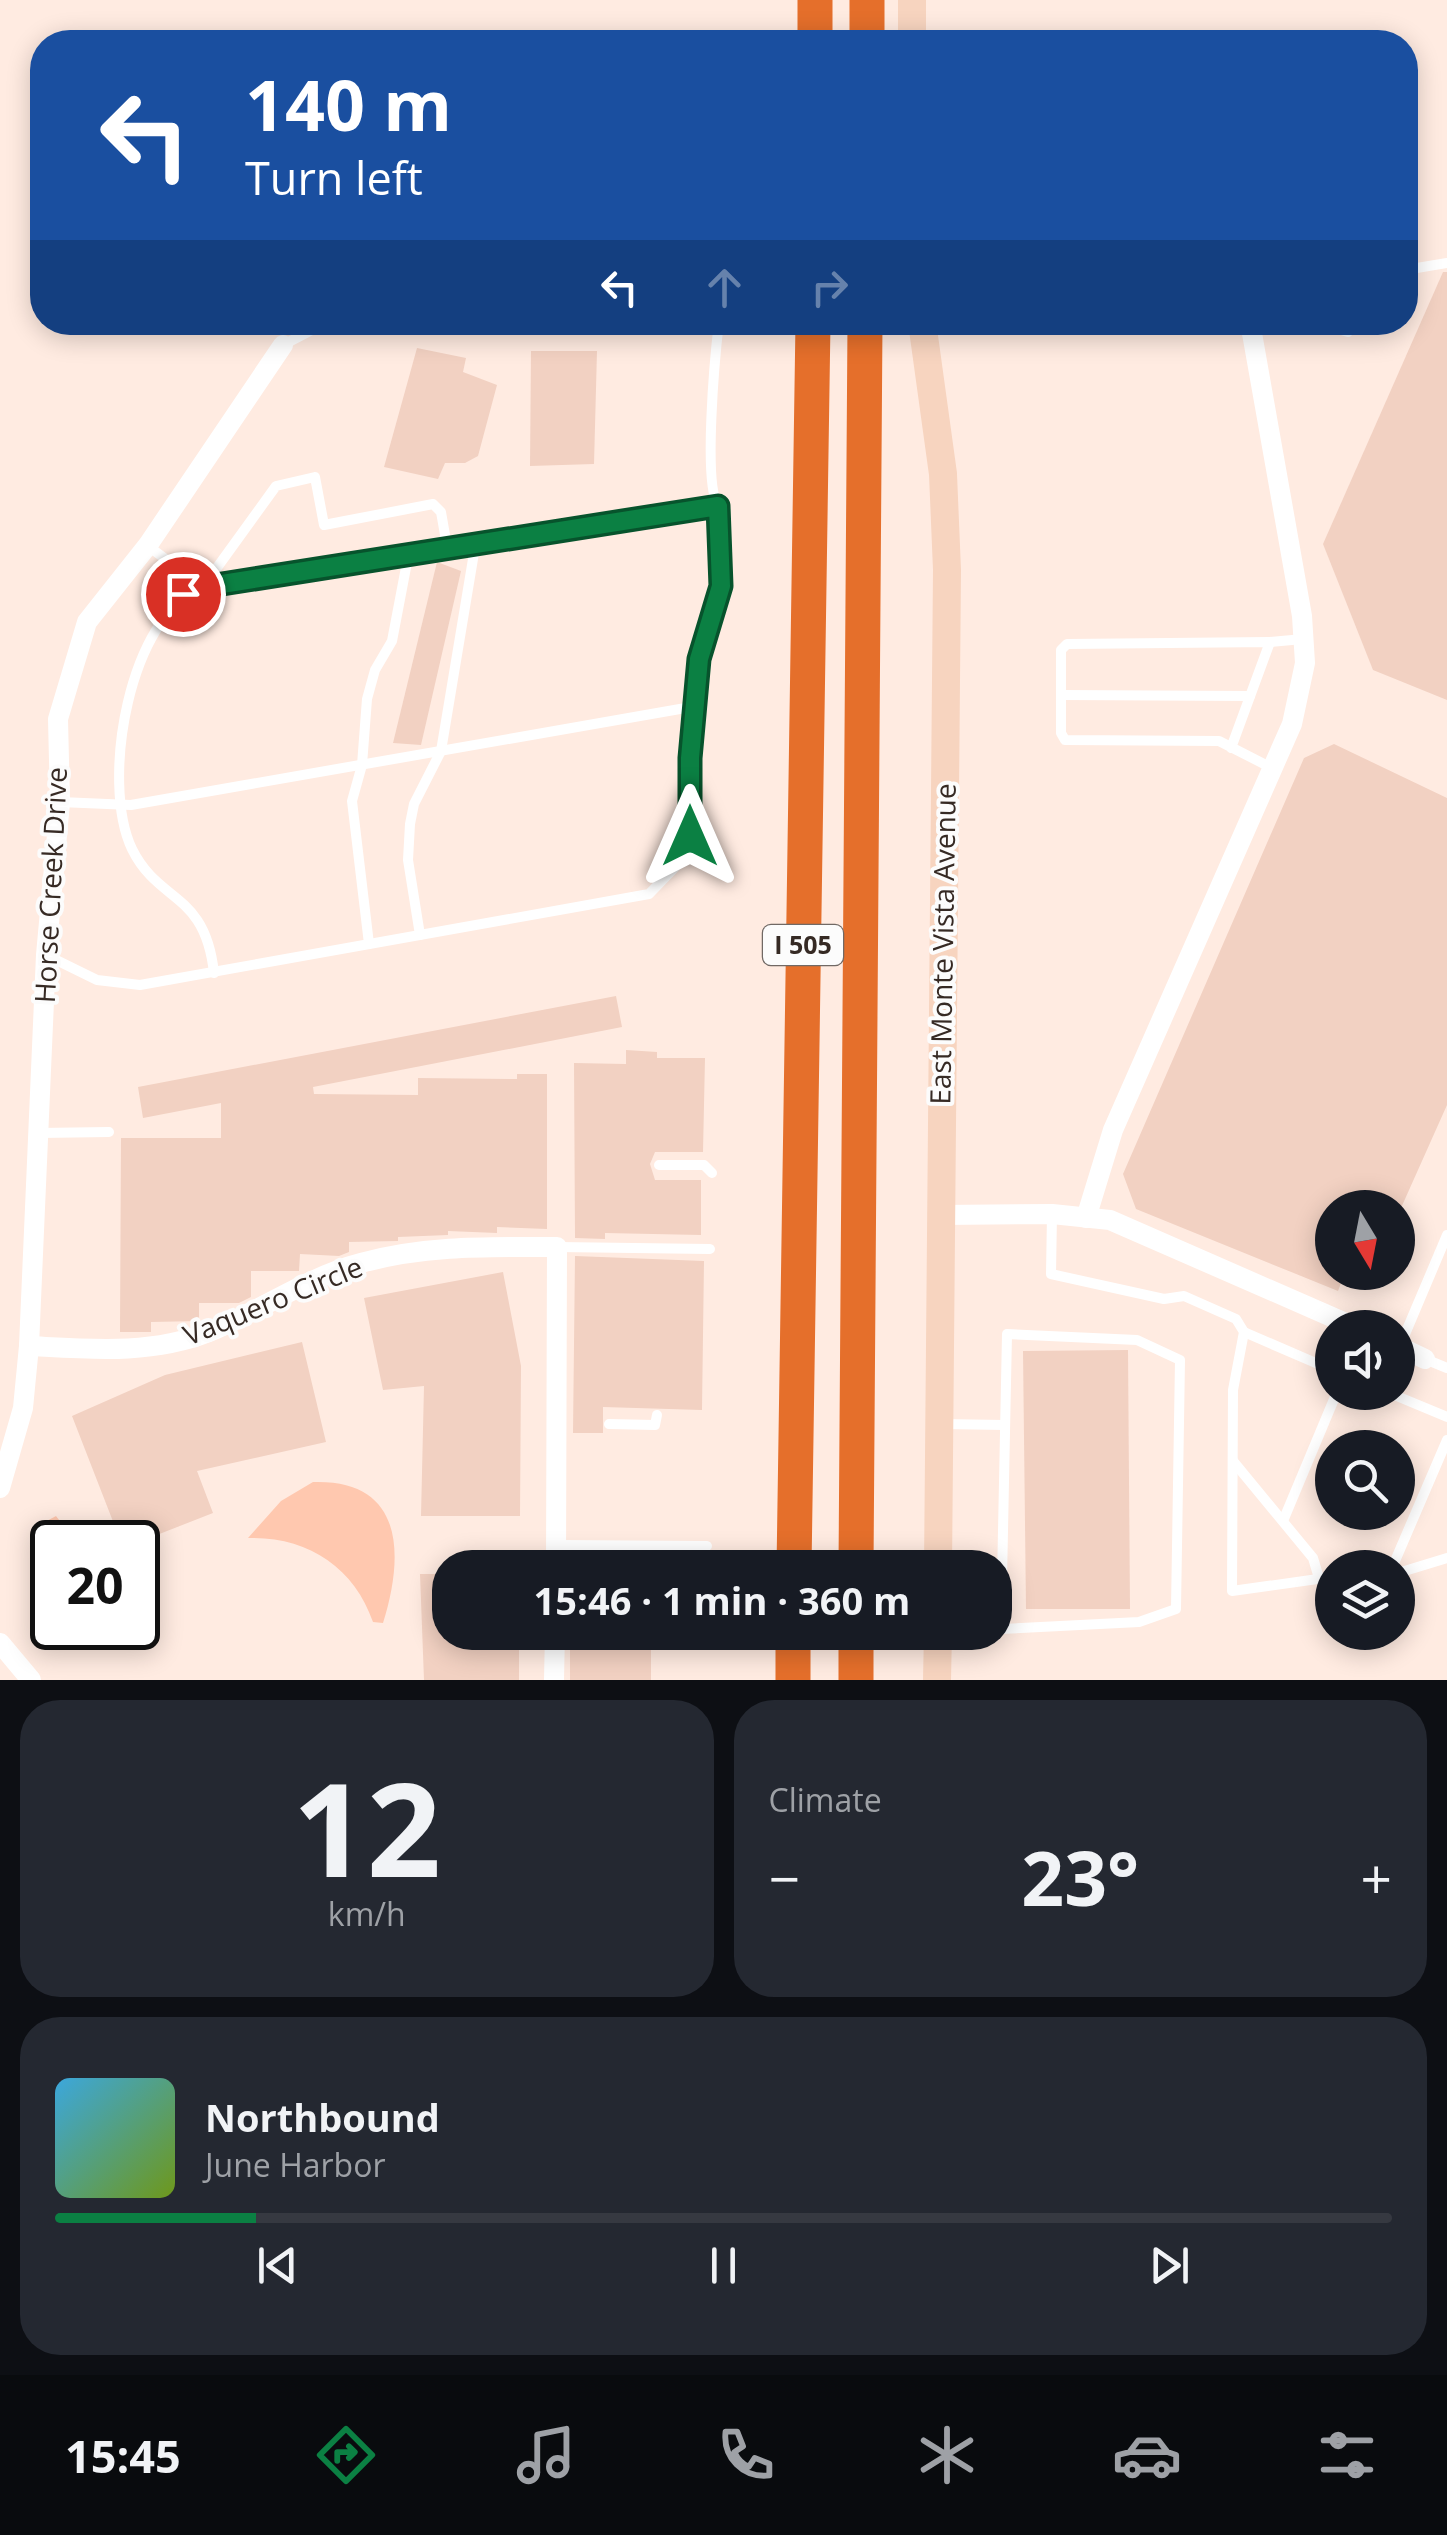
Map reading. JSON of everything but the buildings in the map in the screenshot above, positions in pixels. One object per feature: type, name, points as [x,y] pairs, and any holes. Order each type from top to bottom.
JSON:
[{"type":"highway","points":[[815,0],[815,30]]},
{"type":"highway","points":[[867,0],[867,30]]},
{"type":"highway","name":"I 505","points":[[794,1550],[813,335]]},
{"type":"highway","name":"I 505","points":[[856,1550],[865,335]]},
{"type":"highway","points":[[793,1650],[793,1680]]},
{"type":"highway","points":[[856,1650],[856,1680]]},
{"type":"street","points":[[912,0],[912,30]]},
{"type":"street","name":"East Monte Vista Avenue","points":[[924,335],[942,474],[946,570],[938,1550]]},
{"type":"street","points":[[1086,1218],[1113,1130],[1292,724],[1305,663],[1252,335]]},
{"type":"street","name":"Horse Creek Drive","points":[[0,1488],[24,1408],[46,954],[60,802],[58,719],[88,622],[148,545],[283,345]]},
{"type":"street","points":[[941,1216],[1052,1214],[1110,1220],[1316,1310]]},
{"type":"street","name":"Vaquero Circle","points":[[28,1346],[107,1350],[159,1345],[209,1332],[357,1264],[457,1246],[557,1247]]},
{"type":"street","points":[[556,1550],[557,1247]]},
{"type":"street","points":[[1415,1353],[1425,1358]]},
{"type":"street","points":[[0,1643],[31,1680]]},
{"type":"street","points":[[554,1650],[554,1680]]},
{"type":"street","points":[[937,1680],[938,1650]]},
{"type":"lane","points":[[1418,268],[1447,263]]},
{"type":"lane","points":[[283,345],[302,335]]},
{"type":"lane","points":[[46,954],[97,980],[140,985],[649,894],[683,859],[690,836],[690,758],[699,659],[721,586],[718,506],[712,496],[711,470],[717,335]]},
{"type":"lane","points":[[203,587],[276,486],[315,477],[324,525],[433,504],[441,512],[448,552]]},
{"type":"lane","points":[[214,973],[204,926],[141,862],[124,824],[119,756],[133,683],[173,603],[203,587],[448,552],[718,506]]},
{"type":"lane","points":[[148,545],[203,587]]},
{"type":"lane","points":[[420,935],[408,860],[410,824],[414,804],[441,751],[476,547]]},
{"type":"lane","points":[[369,944],[352,822],[362,765],[367,699],[375,670],[392,641],[408,557]]},
{"type":"lane","points":[[1272,768],[1218,742],[1065,740],[1061,733],[1061,650],[1067,644],[1304,639]]},
{"type":"lane","points":[[1231,748],[1270,642]]},
{"type":"lane","points":[[1061,695],[1250,696]]},
{"type":"lane","points":[[60,802],[124,805],[697,706]]},
{"type":"lane","points":[[38,1132],[88,1136],[109,1132]]},
{"type":"lane","points":[[659,1166],[704,1165],[712,1173]]},
{"type":"lane","points":[[1052,1214],[1051,1274],[1164,1299],[1184,1296],[1236,1319],[1244,1332],[1315,1363]]},
{"type":"lane","points":[[1415,1310],[1447,1235]]},
{"type":"lane","points":[[557,1247],[710,1249]]},
{"type":"lane","points":[[1244,1332],[1233,1390],[1232,1590],[1315,1579]]},
{"type":"lane","points":[[1001,1550],[1007,1334],[1137,1340],[1180,1360],[1176,1608],[1139,1622],[1012,1628]]},
{"type":"lane","points":[[1425,1358],[1447,1368]]},
{"type":"lane","points":[[1415,1404],[1447,1417]]},
{"type":"lane","points":[[1283,1521],[1329,1410]]},
{"type":"lane","points":[[609,1424],[655,1425],[658,1415]]},
{"type":"lane","points":[[939,1424],[1006,1425]]},
{"type":"lane","points":[[1400,1550],[1447,1440]]},
{"type":"lane","points":[[1233,1461],[1315,1562]]},
{"type":"lane","points":[[556,1545],[707,1546]]},
{"type":"lane","points":[[1415,1568],[1447,1558]]},
{"type":"shaded area","points":[[313,1482],[343,1484],[366,1493],[381,1508],[390,1526],[394,1572],[383,1623],[373,1622],[354,1585],[326,1559],[290,1543],[248,1538],[281,1501]]},
{"type":"route","points":[[183,594],[203,587],[448,552],[718,506],[721,586],[699,659],[690,758],[690,836]]}]
